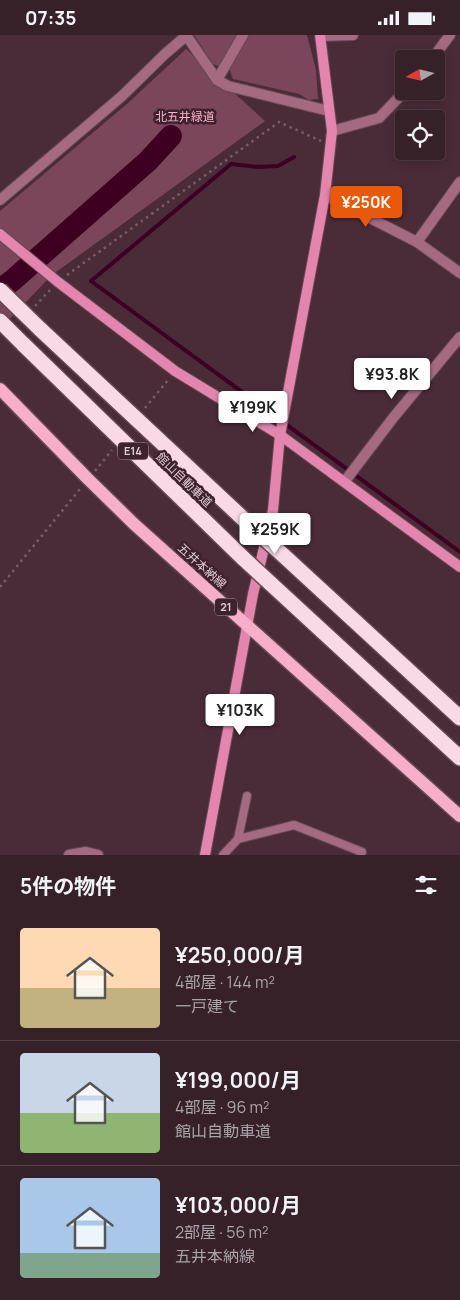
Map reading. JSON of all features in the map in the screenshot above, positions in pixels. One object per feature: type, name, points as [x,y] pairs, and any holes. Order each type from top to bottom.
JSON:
[{"type":"highway","name":"館山自動車道","points":[[0,290],[251,526],[460,717]]},
{"type":"highway","name":"館山自動車道","points":[[0,321],[244,559],[460,758]]},
{"type":"main road","name":"五井本納線","points":[[0,389],[134,524],[460,816]]},
{"type":"street","points":[[0,200],[122,96],[186,35],[217,80],[228,86],[329,111]]},
{"type":"street","points":[[217,80],[243,35]]},
{"type":"street","points":[[206,855],[247,626],[273,510],[280,435],[325,195],[332,131],[320,36],[353,35]]},
{"type":"street","points":[[439,50],[450,35]]},
{"type":"street","points":[[332,131],[379,119],[397,100]]},
{"type":"street","points":[[417,242],[460,182]]},
{"type":"street","points":[[325,195],[417,242],[460,273]]},
{"type":"street","points":[[0,234],[58,282],[176,371],[280,435],[460,567]]},
{"type":"street","points":[[345,481],[460,337]]},
{"type":"street","points":[[69,855],[86,852],[98,855]]},
{"type":"lane","points":[[223,855],[238,839],[247,796]]},
{"type":"lane","points":[[238,839],[294,825],[362,852]]},
{"type":"path","points":[[58,282],[279,122],[331,146]]},
{"type":"path","points":[[0,587],[88,479]]},
{"type":"green space","name":"北五井緑道","points":[[194,35],[307,35],[316,70],[318,99],[309,100],[299,94],[233,79],[230,71],[213,64]]},
{"type":"green space","name":"北五井緑道","points":[[186,49],[265,121],[52,275],[0,329],[0,211],[128,103]]},
{"type":"waterway","points":[[0,290],[148,161],[171,136]]},
{"type":"waterway","points":[[294,157],[278,166],[258,167],[231,164],[91,281],[460,552]]}]
